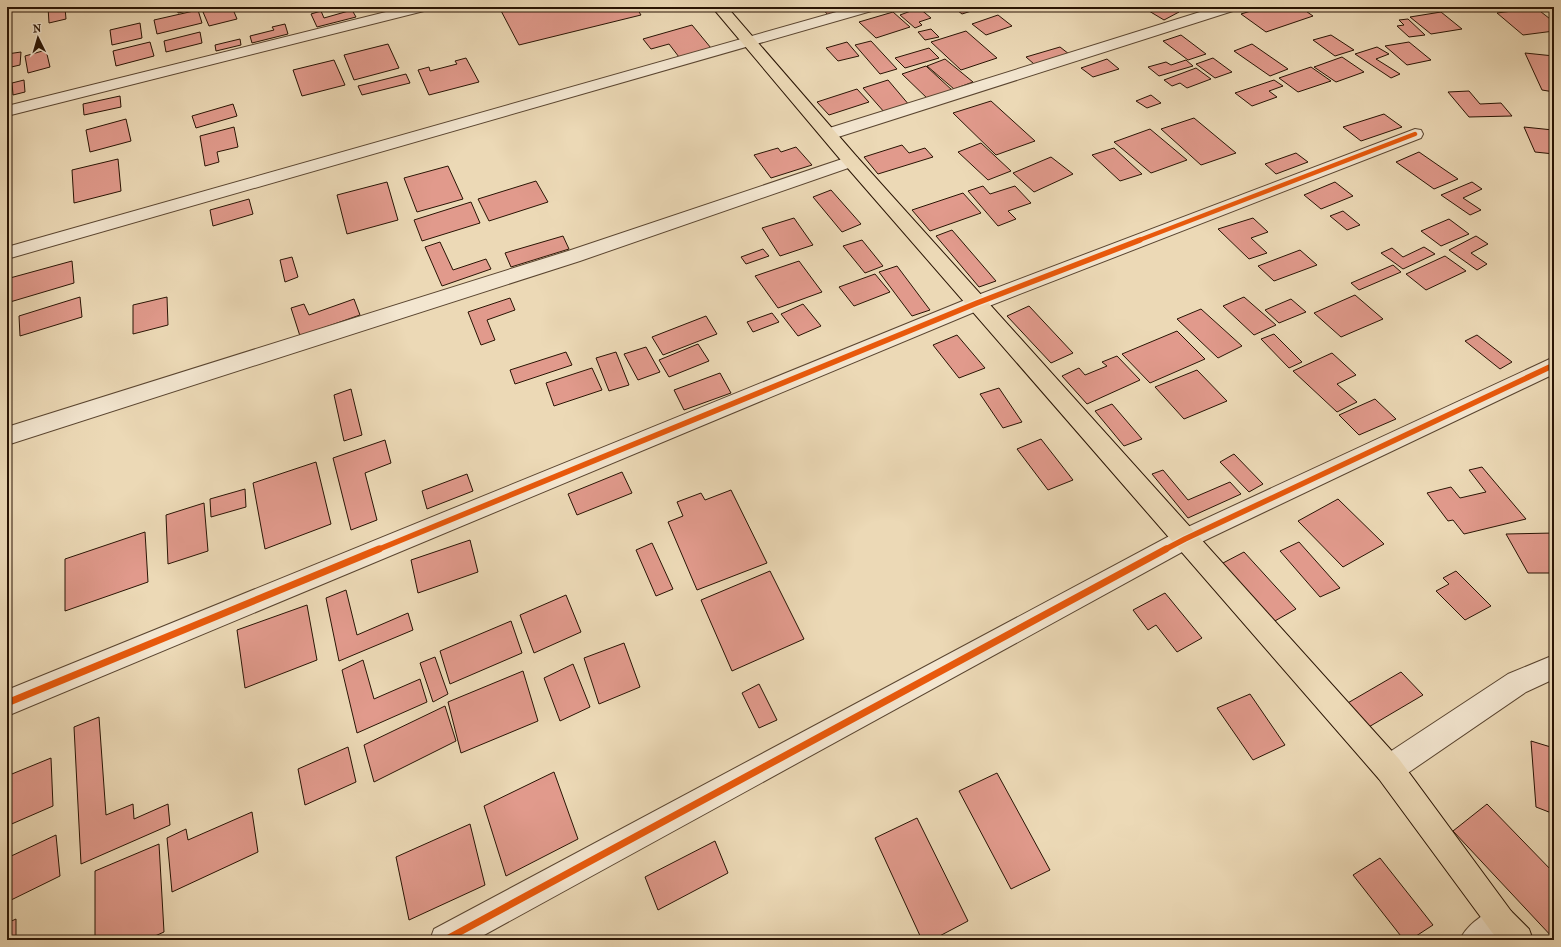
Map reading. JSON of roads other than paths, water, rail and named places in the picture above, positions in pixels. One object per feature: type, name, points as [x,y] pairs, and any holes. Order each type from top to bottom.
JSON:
[{"type":"main road","points":[[719,7],[748,43],[830,134],[851,162],[1388,769],[1510,930]]},
{"type":"street","points":[[7,110],[423,7]]},
{"type":"street","points":[[7,253],[870,7]]},
{"type":"street","points":[[830,134],[1231,7]]},
{"type":"street","points":[[7,703],[977,303],[1415,134]]},
{"type":"street","points":[[7,436],[574,256],[851,162]]},
{"type":"street","points":[[446,940],[1186,539],[1554,365]]},
{"type":"street","points":[[1388,769],[1516,683],[1554,667]]},
{"type":"street","points":[[1475,940],[1510,930]]}]
